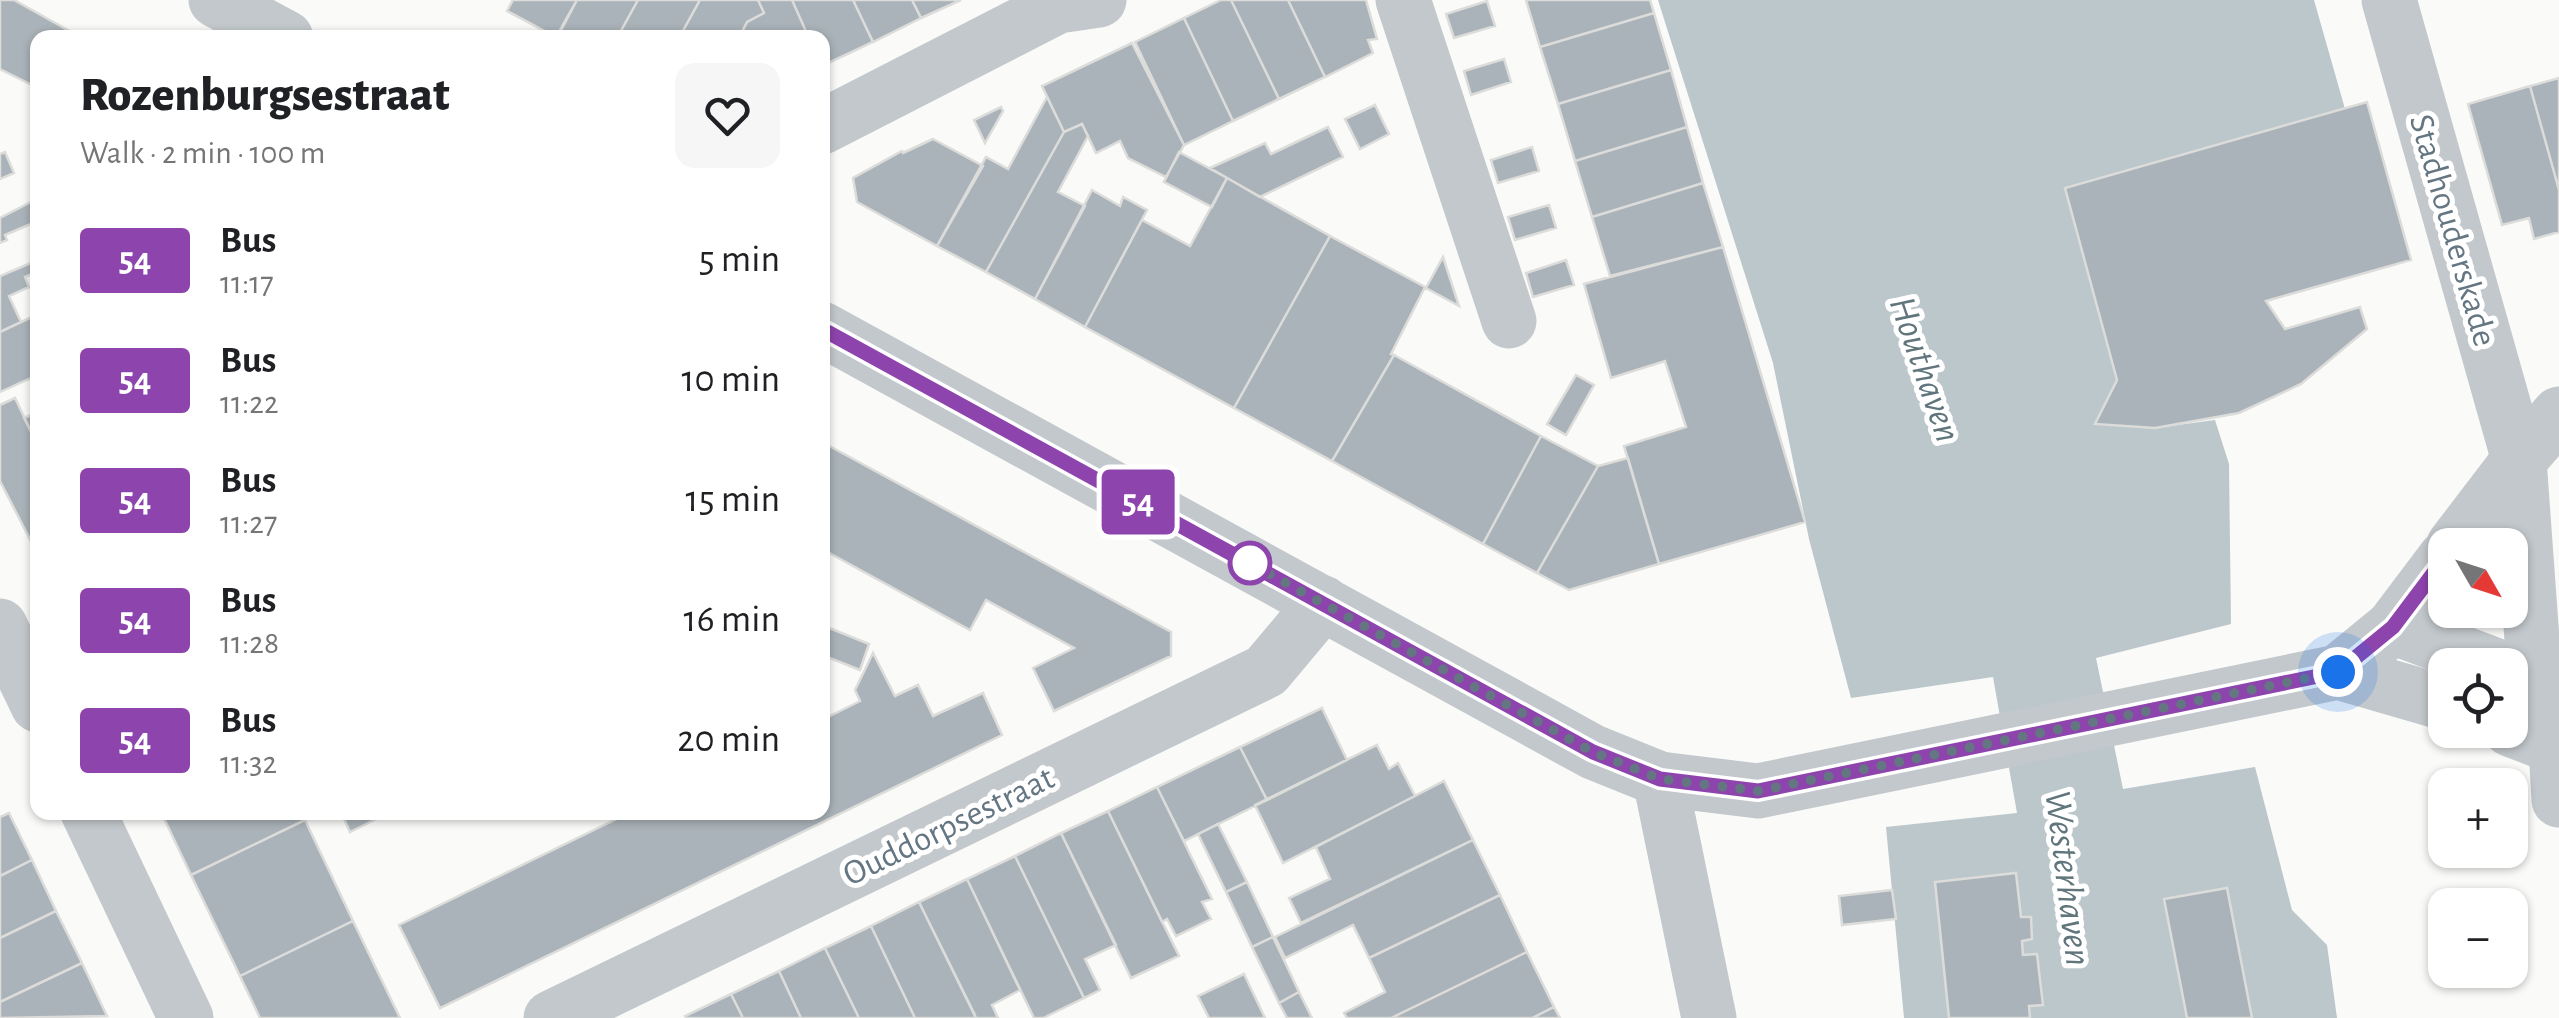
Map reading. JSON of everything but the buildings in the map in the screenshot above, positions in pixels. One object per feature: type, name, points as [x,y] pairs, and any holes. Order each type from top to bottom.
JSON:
[{"type":"street","points":[[216,0],[271,30]]},
{"type":"street","points":[[1403,0],[1508,321]]},
{"type":"street","name":"Stadhouderskade","points":[[2389,0],[2518,460],[2514,648]]},
{"type":"street","points":[[830,124],[1071,2]]},
{"type":"street","points":[[830,332],[1593,752],[1660,779],[1758,791],[2338,672],[2393,627],[2428,581]]},
{"type":"street","points":[[2467,528],[2559,414]]},
{"type":"street","name":"Ouddorpsestraat","points":[[551,1018],[1266,671],[1323,603]]},
{"type":"street","points":[[2393,627],[2449,648]]},
{"type":"street","points":[[17,640],[30,680]]},
{"type":"street","points":[[2338,672],[2428,698]]},
{"type":"street","name":"Stadhouderskade","points":[[2528,710],[2546,756]]},
{"type":"street","points":[[1660,779],[1709,1018]]},
{"type":"street","points":[[92,820],[186,1018]]},
{"type":"water","points":[[1658,0],[2314,0],[2345,109],[2066,188],[2117,380],[2095,424],[2155,428],[2215,420],[2229,464],[2231,624],[2096,658],[2123,789],[2255,767],[2292,910],[2327,945],[2337,1018],[1904,1018],[1886,827],[2017,813],[1993,677],[1851,698],[1809,539],[1773,363]]},
{"type":"bus line","name":"54","points":[[830,333],[1593,752],[1660,779],[1758,791],[2338,672],[2393,627],[2428,581]]},
{"type":"route","points":[[1250,563],[1244,560],[1593,752],[1660,779],[1758,791],[2338,672]]},
{"type":"water label","name":"Houthaven","points":[[1926,369]]},
{"type":"water label","name":"Westerhaven","points":[[2069,878]]}]
